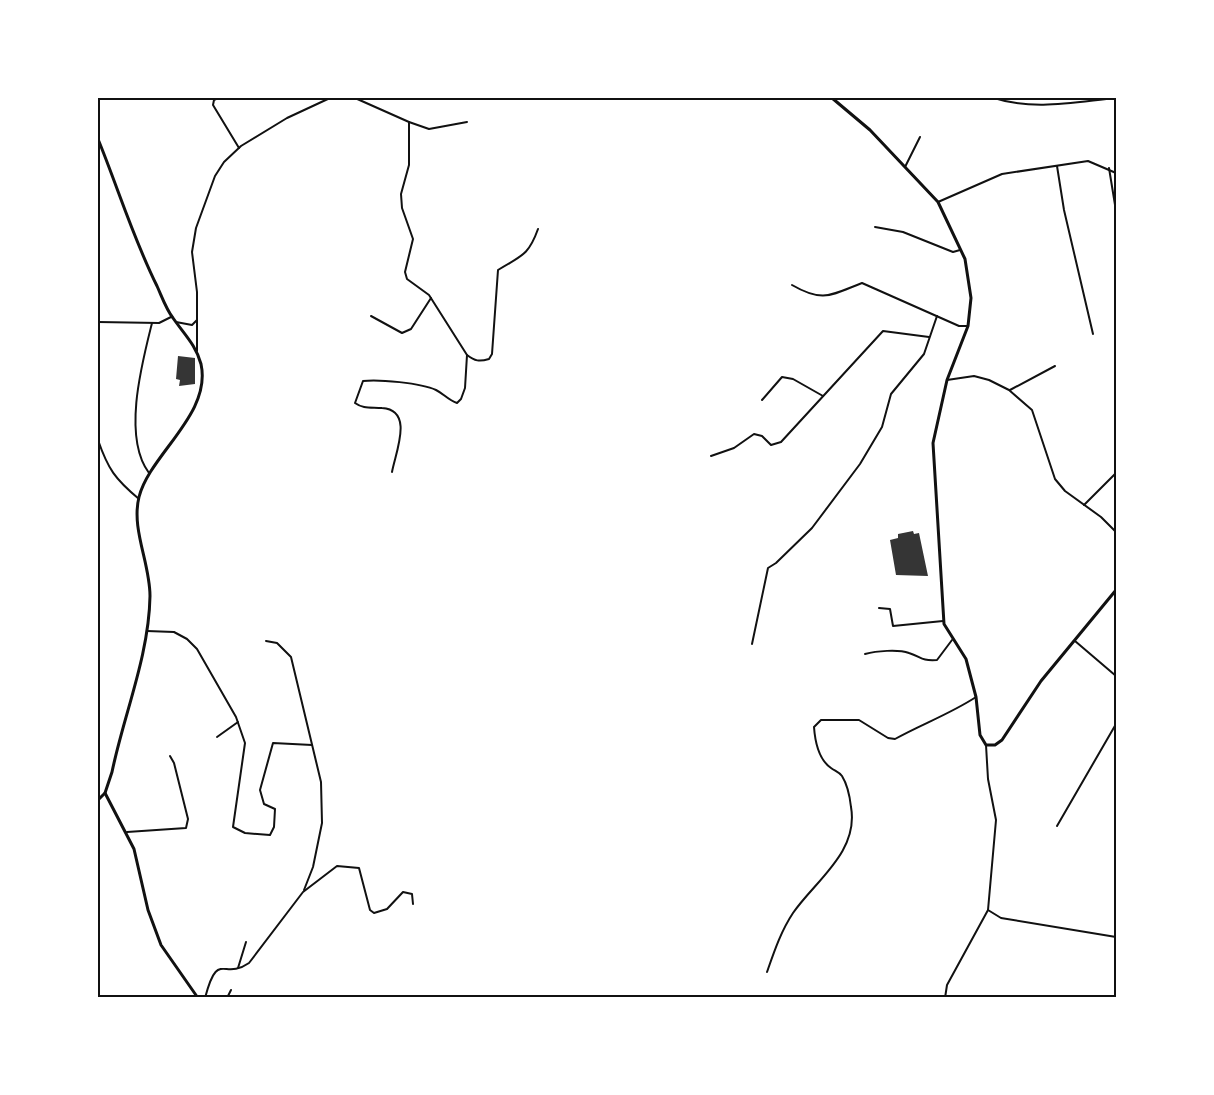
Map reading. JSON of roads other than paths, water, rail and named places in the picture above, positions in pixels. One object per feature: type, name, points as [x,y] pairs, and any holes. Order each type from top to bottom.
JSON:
[{"type":"street","points":[[218,98],[214,100],[213,105],[239,148]]},
{"type":"street","points":[[98,800],[105,793],[147,631],[150,595],[138,524],[139,499],[149,473],[178,435],[196,400],[201,376],[197,353],[192,252],[196,228],[215,176],[224,162],[239,148],[287,118],[330,98]]},
{"type":"street","points":[[355,98],[429,129],[467,122]]},
{"type":"street","points":[[832,98],[870,130],[938,202],[960,250],[971,298],[968,326],[947,380],[933,443],[944,621],[952,640],[966,659],[976,697],[980,735],[986,745],[988,779],[996,820],[988,910],[947,985],[945,998]]},
{"type":"street","points":[[994,98],[1051,106],[1116,98]]},
{"type":"street","points":[[409,122],[409,165],[401,194],[402,208],[413,239],[405,272],[407,279],[431,298],[466,355],[476,361],[489,359],[492,354],[498,270],[518,261],[535,240],[538,230]]},
{"type":"street","points":[[905,166],[921,137]]},
{"type":"street","points":[[98,139],[114,176],[123,211],[172,317],[190,338],[197,353]]},
{"type":"street","points":[[938,202],[1002,174],[1088,161],[1116,172]]},
{"type":"street","points":[[1057,166],[1064,210],[1093,334]]},
{"type":"street","points":[[1109,168],[1116,211]]},
{"type":"street","points":[[875,227],[903,232],[952,252],[960,250]]},
{"type":"street","points":[[792,285],[811,296],[826,296],[862,283],[958,326],[968,326]]},
{"type":"street","points":[[371,316],[402,333],[411,329],[431,298]]},
{"type":"street","points":[[752,644],[768,568],[776,564],[812,528],[861,464],[882,427],[891,394],[924,354],[937,316]]},
{"type":"street","points":[[98,322],[152,323],[172,317]]},
{"type":"street","points":[[176,322],[192,325],[197,320]]},
{"type":"street","points":[[149,473],[145,467],[135,424],[138,384],[152,323]]},
{"type":"street","points":[[711,456],[734,448],[754,434],[777,445],[883,331],[929,337]]},
{"type":"street","points":[[392,472],[401,424],[399,415],[396,410],[361,407],[355,403],[358,389],[363,381],[372,380],[436,390],[457,403],[465,388],[466,355]]},
{"type":"street","points":[[1009,390],[1055,366]]},
{"type":"street","points":[[947,380],[974,376],[1009,390],[1032,411],[1055,479],[1065,491],[1116,532]]},
{"type":"street","points":[[762,400],[782,377],[793,379],[823,396]]},
{"type":"street","points":[[98,440],[108,468],[118,482],[139,499]]},
{"type":"street","points":[[1084,505],[1116,473]]},
{"type":"street","points":[[986,745],[995,745],[1002,740],[1041,681],[1116,590]]},
{"type":"street","points":[[879,608],[890,609],[892,626],[944,621]]},
{"type":"street","points":[[147,631],[174,632],[187,639],[197,649],[238,722],[245,743],[233,827],[245,832],[270,835],[274,827],[275,809],[264,804],[260,790],[273,743],[312,744]]},
{"type":"street","points":[[865,654],[882,650],[890,653],[908,652],[919,660],[936,660],[952,640]]},
{"type":"street","points":[[266,641],[277,643],[291,657],[321,782],[321,823],[313,867],[303,892]]},
{"type":"street","points":[[1075,641],[1116,676]]},
{"type":"street","points":[[767,972],[779,940],[793,913],[842,852],[851,831],[852,809],[841,774],[829,767],[821,757],[814,727],[821,720],[859,720],[888,738],[895,738],[932,720],[949,715],[976,697]]},
{"type":"street","points":[[217,737],[238,722]]},
{"type":"street","points":[[1057,826],[1116,724]]},
{"type":"street","points":[[127,832],[186,828],[188,819],[174,763],[170,756]]},
{"type":"street","points":[[105,793],[127,832],[139,864],[148,910],[161,945],[198,998]]},
{"type":"street","points":[[205,998],[210,976],[217,970],[238,968],[249,963],[303,892],[337,866],[357,866],[370,910],[374,913],[387,909],[403,892],[412,894],[413,904]]},
{"type":"street","points":[[988,910],[1001,918],[1116,937]]},
{"type":"street","points":[[238,968],[246,942]]},
{"type":"street","points":[[227,998],[231,990]]}]
